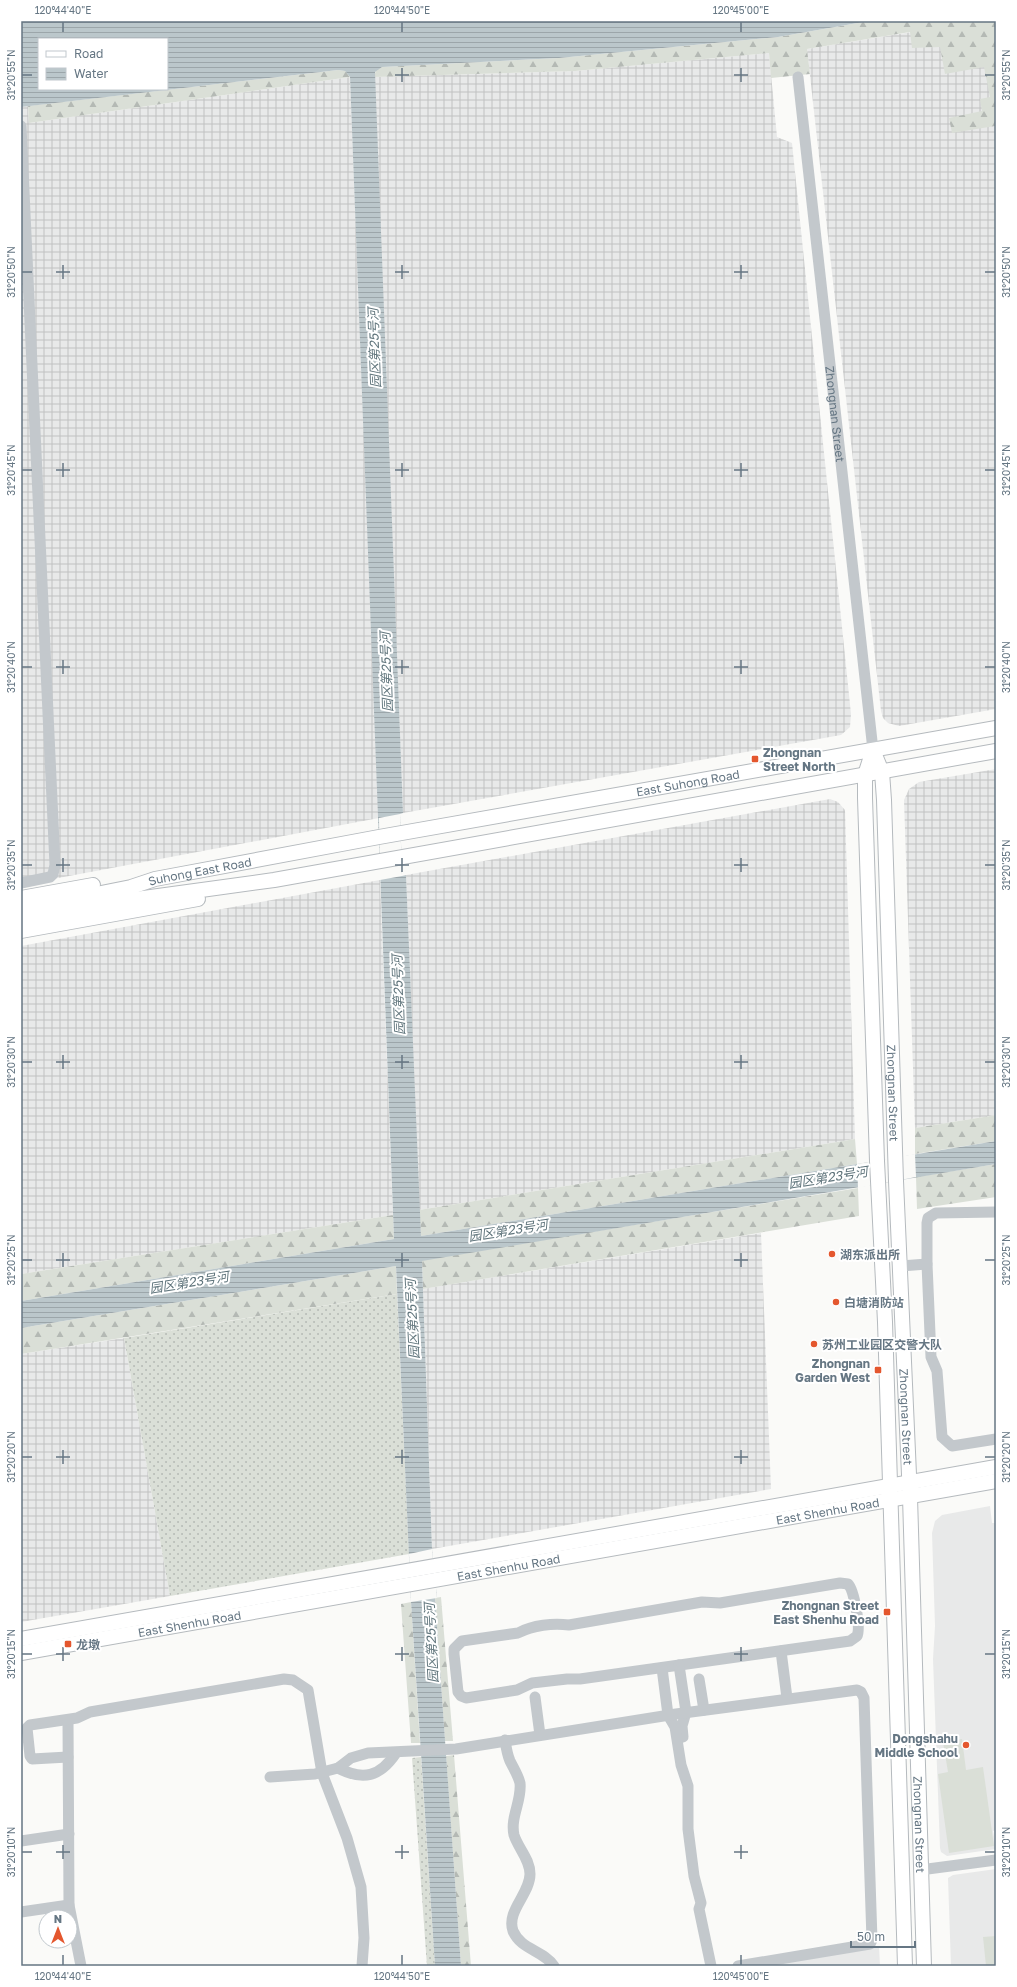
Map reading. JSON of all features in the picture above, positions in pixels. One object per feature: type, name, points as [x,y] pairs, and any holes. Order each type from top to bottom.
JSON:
[{"type":"main road","name":"East Suhong Road","points":[[379,837],[996,728]]},
{"type":"main road","name":"Zhongnan Street","points":[[873,750],[882,772],[895,1157],[910,1497],[924,1966]]},
{"type":"main road","name":"Zhongnan Street","points":[[873,750],[866,775],[877,1160],[885,1322],[905,1966]]},
{"type":"main road","name":"East Suhong Road","points":[[380,861],[996,751]]},
{"type":"main road","name":"Suhong East Road","points":[[21,909],[131,887],[155,880],[379,837]]},
{"type":"main road","name":"Suhong East Road","points":[[21,919],[128,900],[274,880],[380,861]]},
{"type":"main road","points":[[21,898],[130,879],[155,880]]},
{"type":"main road","points":[[21,931],[238,892],[274,880]]},
{"type":"main road","name":"East Shenhu Road","points":[[434,1574],[909,1482],[996,1467]]},
{"type":"main road","name":"East Shenhu Road","points":[[21,1639],[890,1501],[996,1481]]},
{"type":"main road","name":"East Shenhu Road","points":[[21,1653],[410,1578]]},
{"type":"street","name":"Zhongnan Street","points":[[798,77],[873,750]]},
{"type":"street","points":[[21,126],[55,865],[53,874],[50,877],[21,883]]},
{"type":"street","points":[[996,1212],[936,1213],[932,1215],[927,1223],[927,1264],[931,1357],[937,1371],[942,1438],[952,1446],[996,1439]]},
{"type":"street","points":[[901,1266],[927,1264]]},
{"type":"street","points":[[844,1583],[850,1587],[859,1626],[859,1633],[854,1639],[679,1665],[580,1679],[532,1683],[517,1690],[466,1698],[461,1696],[458,1692],[454,1649],[462,1641],[518,1633],[526,1629],[549,1625],[570,1625],[702,1602],[720,1603],[844,1583]]},
{"type":"street","points":[[781,1651],[787,1698]]},
{"type":"street","points":[[679,1665],[686,1712],[682,1726],[687,1765],[686,1778],[688,1792],[686,1807],[694,1876],[701,1903],[706,1908],[716,1958],[720,1966]]},
{"type":"street","points":[[662,1668],[668,1715],[675,1727],[681,1765],[686,1778]]},
{"type":"street","points":[[68,1757],[32,1759],[26,1732],[27,1728],[30,1725],[77,1718],[90,1712],[284,1679],[293,1680],[308,1690],[322,1772],[347,1838],[361,1887],[364,1938],[362,1966]]},
{"type":"street","points":[[699,1679],[704,1710]]},
{"type":"street","points":[[270,1777],[322,1772],[338,1768],[351,1758],[373,1753],[396,1753],[456,1748],[686,1712],[787,1698],[852,1690],[862,1692],[864,1698],[872,1940],[867,1946],[738,1966]]},
{"type":"street","points":[[535,1698],[540,1735]]},
{"type":"street","points":[[68,1720],[69,1906],[81,1966]]},
{"type":"street","points":[[505,1740],[510,1760],[518,1774],[520,1783],[520,1795],[514,1817],[514,1835],[528,1863],[530,1872],[527,1889],[512,1919],[514,1932],[519,1941],[528,1949],[539,1952],[547,1957],[554,1966]]},
{"type":"street","points":[[338,1768],[355,1775],[370,1775],[379,1772],[388,1765],[396,1753]]},
{"type":"street","points":[[21,1841],[69,1834]]},
{"type":"street","points":[[920,1870],[996,1860]]},
{"type":"street","points":[[701,1903],[699,1909],[711,1966]]},
{"type":"street","points":[[21,1912],[69,1906]]},
{"type":"shaded area","points":[[979,21],[996,21],[996,709],[899,726],[888,723],[883,718],[881,711],[807,49]]},
{"type":"shaded area","points":[[769,53],[777,137],[792,143],[851,714],[850,727],[841,735],[403,813],[374,77],[575,71]]},
{"type":"shaded area","points":[[350,77],[379,818],[21,885],[21,107],[28,106],[29,123]]},
{"type":"shaded area","points":[[996,769],[996,1115],[915,1128],[904,800],[909,789],[919,782]]},
{"type":"shaded area","points":[[830,799],[838,802],[845,810],[855,1139],[419,1210],[406,875]]},
{"type":"shaded area","points":[[380,880],[393,1215],[21,1274],[21,946]]},
{"type":"shaded area","points":[[761,1233],[771,1489],[432,1549],[423,1289]]},
{"type":"shaded area","points":[[124,1338],[170,1596],[21,1622],[21,1354]]},
{"type":"shaded area","name":"Dongshahu Middle School","points":[[990,1506],[992,1523],[996,1523],[996,1830],[993,1831],[996,1849],[947,1856],[941,1852],[940,1848],[933,1659],[935,1626],[932,1533],[935,1521],[942,1515]]},
{"type":"shaded area","points":[[996,1869],[996,1966],[951,1966],[948,1878],[953,1875]]},
{"type":"shaded area","points":[[879,1946],[880,1966],[758,1966]]},
{"type":"green space","points":[[869,21],[996,21],[996,132],[995,126],[952,133],[949,118],[982,111],[980,99],[990,97],[984,67],[945,74],[940,47],[912,48],[910,32],[807,49],[810,74],[771,78],[769,53],[575,71],[374,77],[376,70],[382,67],[559,58],[778,37]]},
{"type":"green space","points":[[338,70],[345,71],[350,77],[29,123],[28,106]]},
{"type":"green space","points":[[996,1115],[996,1141],[915,1154],[915,1128]]},
{"type":"green space","points":[[855,1139],[857,1164],[421,1236],[419,1210]]},
{"type":"green space","points":[[996,1164],[996,1197],[917,1209],[916,1177]]},
{"type":"green space","points":[[858,1188],[859,1216],[423,1289],[422,1260]]},
{"type":"green space","points":[[393,1215],[394,1239],[21,1301],[21,1274]]},
{"type":"green space","points":[[396,1266],[397,1294],[21,1354],[21,1328]]},
{"type":"green space","points":[[397,1294],[409,1554],[170,1596],[124,1338]]},
{"type":"green space","points":[[441,1597],[453,1741],[445,1741],[435,1598]]},
{"type":"green space","points":[[411,1602],[420,1743],[411,1743],[401,1604]]},
{"type":"green space","points":[[962,1739],[966,1770],[983,1767],[994,1846],[949,1853],[938,1774],[948,1772],[943,1742]]},
{"type":"green space","points":[[454,1755],[471,1966],[461,1966],[446,1756]]},
{"type":"green space","points":[[421,1757],[435,1966],[427,1966],[412,1758]]},
{"type":"green space","points":[[996,1936],[996,1966],[986,1966],[983,1937]]},
{"type":"water","points":[[21,21],[869,21],[778,37],[559,58],[382,67],[375,72],[403,813],[400,814],[402,876],[406,875],[421,1236],[996,1141],[996,1164],[422,1261],[432,1549],[437,1598],[435,1598],[461,1966],[435,1966],[411,1602],[396,1266],[21,1328],[21,1301],[394,1239],[350,77],[345,71],[338,70],[168,90],[168,38],[38,38],[38,90],[167,90],[21,107]]},
{"type":"pier","points":[[400,814],[402,876],[380,880],[379,818]]},
{"type":"pier","points":[[915,1154],[916,1177],[858,1188],[857,1164]]},
{"type":"pier","points":[[432,1549],[437,1598],[411,1602],[409,1554]]},
{"type":"place","name":"Zhongnan Street North","points":[[755,759]]},
{"type":"place","name":"湖东派出所","points":[[832,1254]]},
{"type":"place","name":"白塘消防站","points":[[836,1302]]},
{"type":"place","name":"苏州工业园区交警大队","points":[[814,1344]]},
{"type":"place","name":"Zhongnan Garden West","points":[[878,1370]]},
{"type":"place","name":"Zhongnan Street East Shenhu Road","points":[[887,1612]]},
{"type":"place","name":"龙墩","points":[[68,1644]]},
{"type":"place","name":"Dongshahu Middle School","points":[[966,1745]]},
{"type":"water label","name":"园区第25号河","points":[[374,348]]},
{"type":"water label","name":"园区第25号河","points":[[386,672]]},
{"type":"water label","name":"园区第25号河","points":[[398,995]]},
{"type":"water label","name":"园区第23号河","points":[[828,1177]]},
{"type":"water label","name":"园区第23号河","points":[[508,1230]]},
{"type":"water label","name":"园区第23号河","points":[[189,1282]]},
{"type":"water label","name":"园区第25号河","points":[[412,1319]]},
{"type":"water label","name":"园区第25号河","points":[[431,1643]]}]
